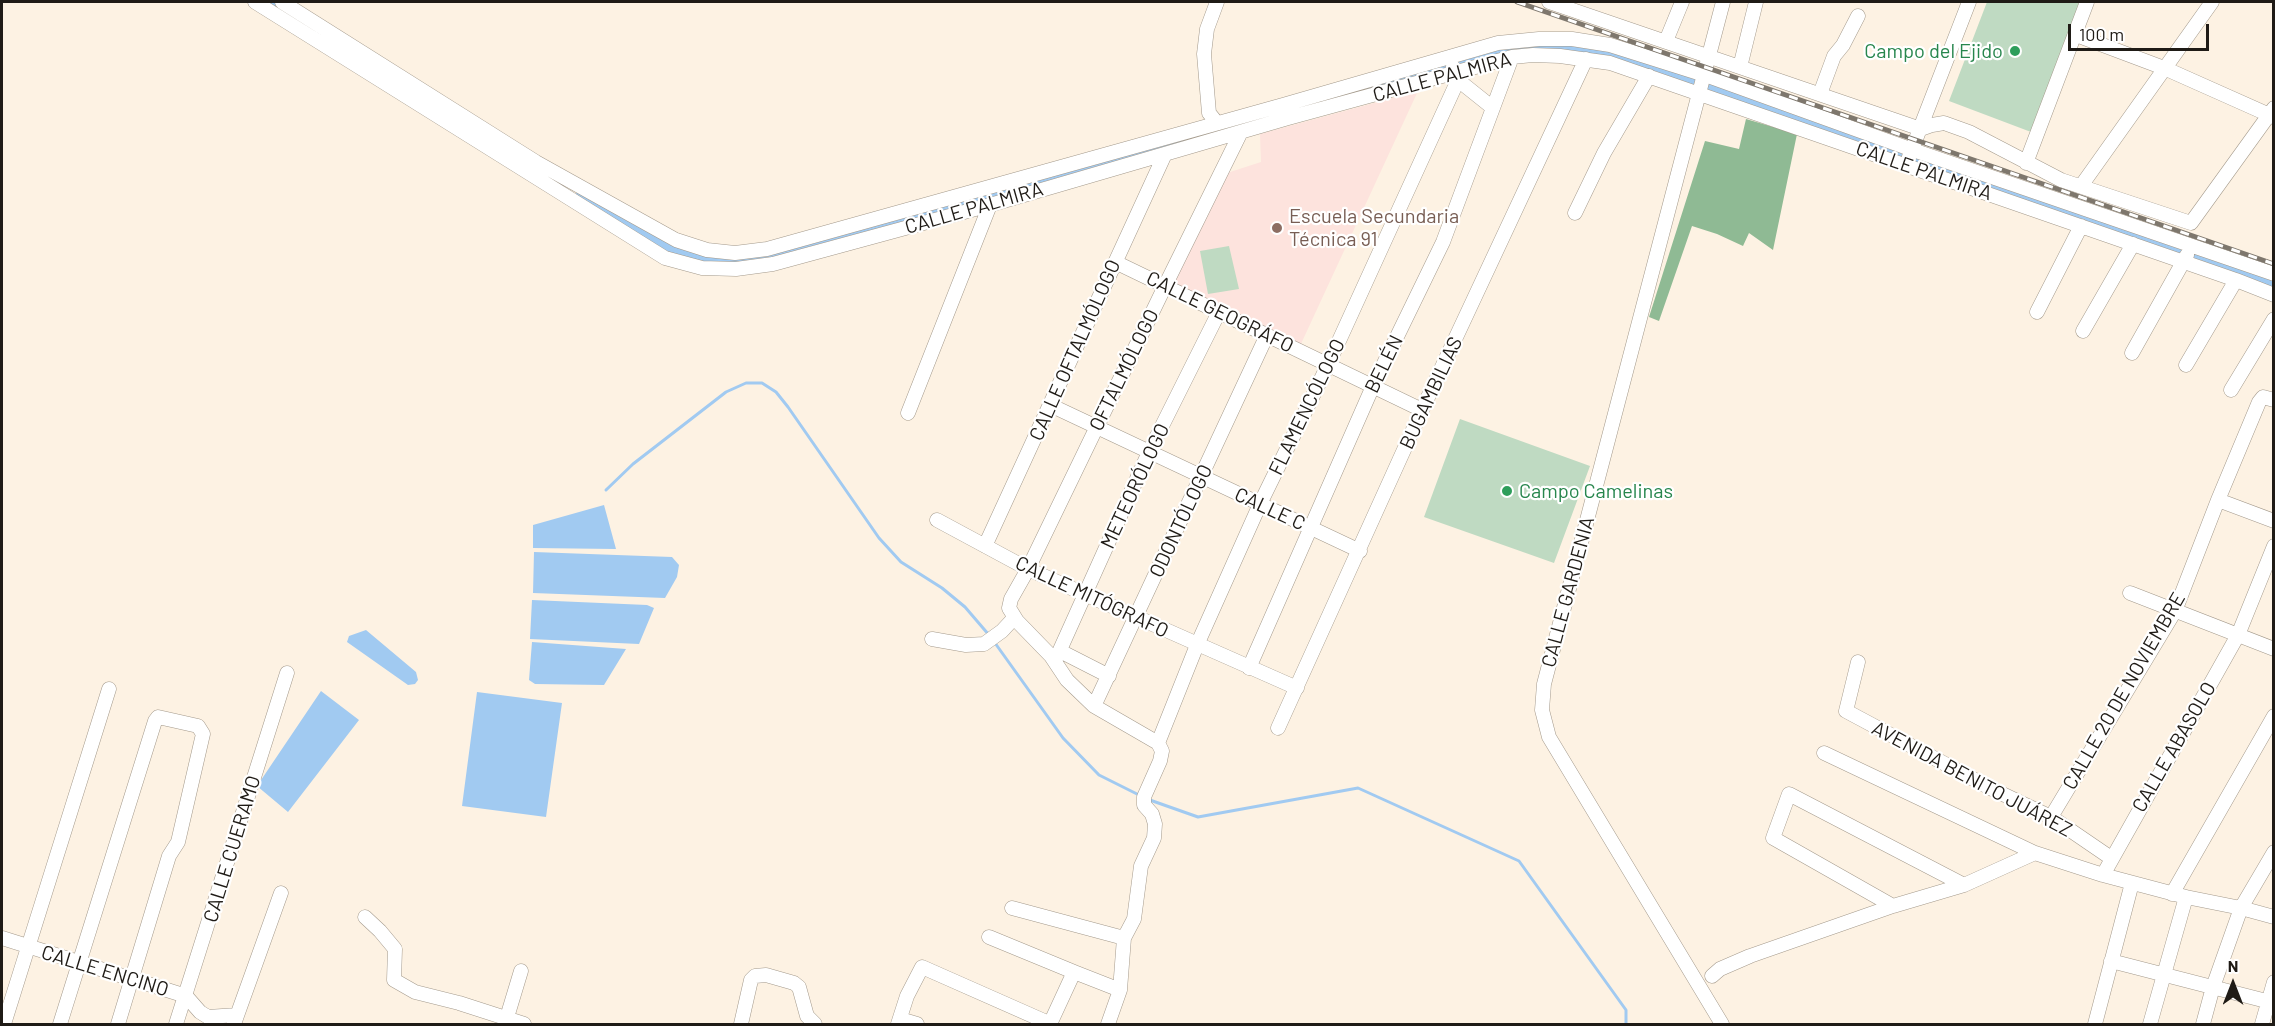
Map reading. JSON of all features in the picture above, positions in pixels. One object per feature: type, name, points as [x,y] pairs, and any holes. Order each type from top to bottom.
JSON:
[{"type":"street","name":"CALLE PALMIRA","points":[[255,2],[665,258],[684,265],[716,270],[773,264],[990,205],[1241,132],[1285,111],[1453,67],[1533,55],[1610,63],[1649,76],[1702,84],[1909,157],[2074,223],[2274,295]]},
{"type":"street","points":[[282,2],[536,162],[675,240],[707,250],[735,253],[767,249],[1217,123],[1285,111]]},
{"type":"street","points":[[1217,2],[1207,29],[1204,54],[1209,113],[1217,123]]},
{"type":"street","points":[[1549,2],[1921,129],[1932,124],[1944,123],[1969,132],[2046,174],[2191,223],[2272,113],[2164,68],[2076,35]]},
{"type":"street","points":[[1666,41],[1682,2]]},
{"type":"street","name":"CALLE GARDENIA","points":[[1722,1024],[1549,737],[1542,710],[1544,684],[1723,2]]},
{"type":"street","points":[[1740,67],[1756,2]]},
{"type":"street","points":[[1909,157],[1970,2]]},
{"type":"street","points":[[2026,163],[2087,2]]},
{"type":"street","points":[[2081,186],[2212,2]]},
{"type":"street","points":[[1820,94],[1834,56],[1843,45],[1858,16]]},
{"type":"street","points":[[1493,108],[1453,67],[1498,43],[1572,39],[1610,45],[1702,84],[1909,157],[2078,207],[2274,274]]},
{"type":"street","name":"BELÉN","points":[[1249,668],[1372,386],[1443,242],[1512,57]]},
{"type":"street","name":"BUGAMBILIAS","points":[[1278,728],[1422,410],[1586,59]]},
{"type":"street","name":"FLAMENCÓLOGO","points":[[1108,1024],[1120,990],[1124,938],[1134,919],[1141,866],[1154,838],[1155,824],[1152,814],[1144,805],[1144,798],[1160,761],[1162,752],[1158,743],[1197,645],[1260,504],[1328,365],[1453,67]]},
{"type":"street","points":[[1575,213],[1604,153],[1649,76]]},
{"type":"street","name":"OFTALMÓLOGO","points":[[1012,613],[1011,599],[1028,569],[1241,132]]},
{"type":"street","name":"CALLE OFTALMÓLOGO","points":[[985,546],[1165,154]]},
{"type":"street","points":[[908,413],[990,205]]},
{"type":"street","points":[[2037,312],[2074,223],[2078,207]]},
{"type":"street","points":[[2083,331],[2133,244]]},
{"type":"street","points":[[2133,352],[2191,246]]},
{"type":"street","name":"CALLE GEOGRÁFO","points":[[1115,262],[1422,410]]},
{"type":"street","points":[[2186,364],[2236,280]]},
{"type":"street","name":"METEORÓLOGO","points":[[1057,656],[1149,452],[1219,312]]},
{"type":"street","points":[[2231,390],[2274,319]]},
{"type":"street","name":"ODONTÓLOGO","points":[[1094,706],[1267,335]]},
{"type":"street","name":"CALLE 20 DE NOVIEMBRE","points":[[2051,818],[2175,611],[2218,500],[2268,399]]},
{"type":"street","name":"CALLE C","points":[[1050,405],[1360,551]]},
{"type":"street","points":[[2218,500],[2274,521]]},
{"type":"street","name":"CALLE MITÓGRAFO","points":[[937,520],[1028,569],[1297,688]]},
{"type":"street","name":"CALLE ABASOLO","points":[[2111,858],[2238,635],[2274,546]]},
{"type":"street","points":[[2130,593],[2274,649]]},
{"type":"street","points":[[932,639],[977,645],[992,638],[1012,613],[1057,656],[1109,676]]},
{"type":"street","points":[[1057,656],[1067,680],[1094,706],[1158,743]]},
{"type":"street","name":"AVENIDA BENITO JUÁREZ","points":[[1858,662],[1846,711],[2051,818],[2111,858]]},
{"type":"street","name":"CALLE CUERAMO","points":[[176,1024],[287,673]]},
{"type":"street","points":[[4,1024],[109,689]]},
{"type":"street","points":[[2172,894],[2274,716]]},
{"type":"street","points":[[60,1024],[158,717],[198,726],[203,734],[178,842],[169,856],[118,1024]]},
{"type":"street","name":"AVENIDA BENITO JUÁREZ","points":[[1824,753],[2035,853],[2172,894],[2274,917]]},
{"type":"street","points":[[1893,906],[1773,838],[1789,794],[1964,885]]},
{"type":"street","points":[[2203,1024],[2213,987],[2241,908],[2274,852]]},
{"type":"street","points":[[1712,976],[1720,969],[1750,956],[1893,906],[1964,885],[2035,853]]},
{"type":"street","points":[[2103,874],[2111,858]]},
{"type":"street","points":[[2095,1024],[2132,883]]},
{"type":"street","points":[[195,1024],[208,1017],[236,1020],[281,893]]},
{"type":"street","points":[[2150,1024],[2186,897]]},
{"type":"street","points":[[1012,908],[1124,938]]},
{"type":"street","points":[[364,917],[380,930],[394,949],[394,980],[416,992],[506,1022],[524,1024]]},
{"type":"street","points":[[989,937],[1120,990]]},
{"type":"street","name":"CALLE ENCINO","points":[[2,938],[186,996],[200,1012],[208,1017]]},
{"type":"street","points":[[2111,961],[2271,1002]]},
{"type":"street","points":[[917,1024],[899,1022],[906,996],[922,967],[1050,1024],[1074,972]]},
{"type":"street","points":[[506,1022],[521,971]]},
{"type":"street","points":[[741,1024],[751,980],[755,976],[766,975],[794,983],[799,987],[807,1016],[815,1024]]},
{"type":"street","points":[[2262,1024],[2271,1002],[2274,982]]},
{"type":"shaded area","name":"Escuela Secundaria Técnica 91","points":[[1418,91],[1300,346],[1173,283],[1227,173],[1261,162],[1260,134]]},
{"type":"green space","name":"Campo del Ejido","points":[[1987,2],[2082,2],[2031,132],[1949,101]]},
{"type":"green space","points":[[1746,119],[1797,134],[1773,250],[1749,233],[1743,246],[1692,226],[1659,321],[1649,317],[1705,141],[1739,149]]},
{"type":"green space","points":[[1229,246],[1239,289],[1208,294],[1200,251]]},
{"type":"green space","name":"Campo Camelinas","points":[[1460,419],[1590,466],[1554,563],[1424,517]]},
{"type":"water","points":[[604,505],[616,549],[533,548],[533,525]]},
{"type":"water","points":[[534,552],[672,557],[679,565],[677,577],[665,598],[533,593]]},
{"type":"water","points":[[532,600],[647,605],[654,608],[639,644],[530,639]]},
{"type":"water","points":[[366,630],[416,672],[418,680],[415,684],[408,685],[347,642],[349,636]]},
{"type":"water","points":[[532,642],[626,649],[604,685],[535,684],[529,680]]},
{"type":"water","points":[[321,691],[359,720],[288,812],[257,786]]},
{"type":"water","points":[[477,692],[562,703],[546,817],[462,806]]},
{"type":"waterway","points":[[272,2],[287,11]]},
{"type":"waterway","points":[[1359,92],[1506,50],[1537,46],[1571,47],[1612,53],[2274,282]]},
{"type":"waterway","points":[[581,194],[674,252],[735,263],[783,254],[1225,129]]},
{"type":"waterway","points":[[606,490],[633,464],[726,392],[746,383],[762,383],[776,392],[788,407],[879,538],[901,562],[942,588],[965,607],[989,635]]},
{"type":"waterway","points":[[995,643],[1063,738],[1099,775],[1141,796]]},
{"type":"waterway","points":[[1147,799],[1198,817],[1358,788],[1519,861],[1626,1010],[1626,1024]]},
{"type":"railway","points":[[1517,2],[2274,264]]},
{"type":"place","name":"Campo del Ejido","points":[[2015,51]]},
{"type":"place","name":"Escuela Secundaria Técnica 91","points":[[1277,228]]},
{"type":"place","name":"Campo Camelinas","points":[[1507,491]]}]
